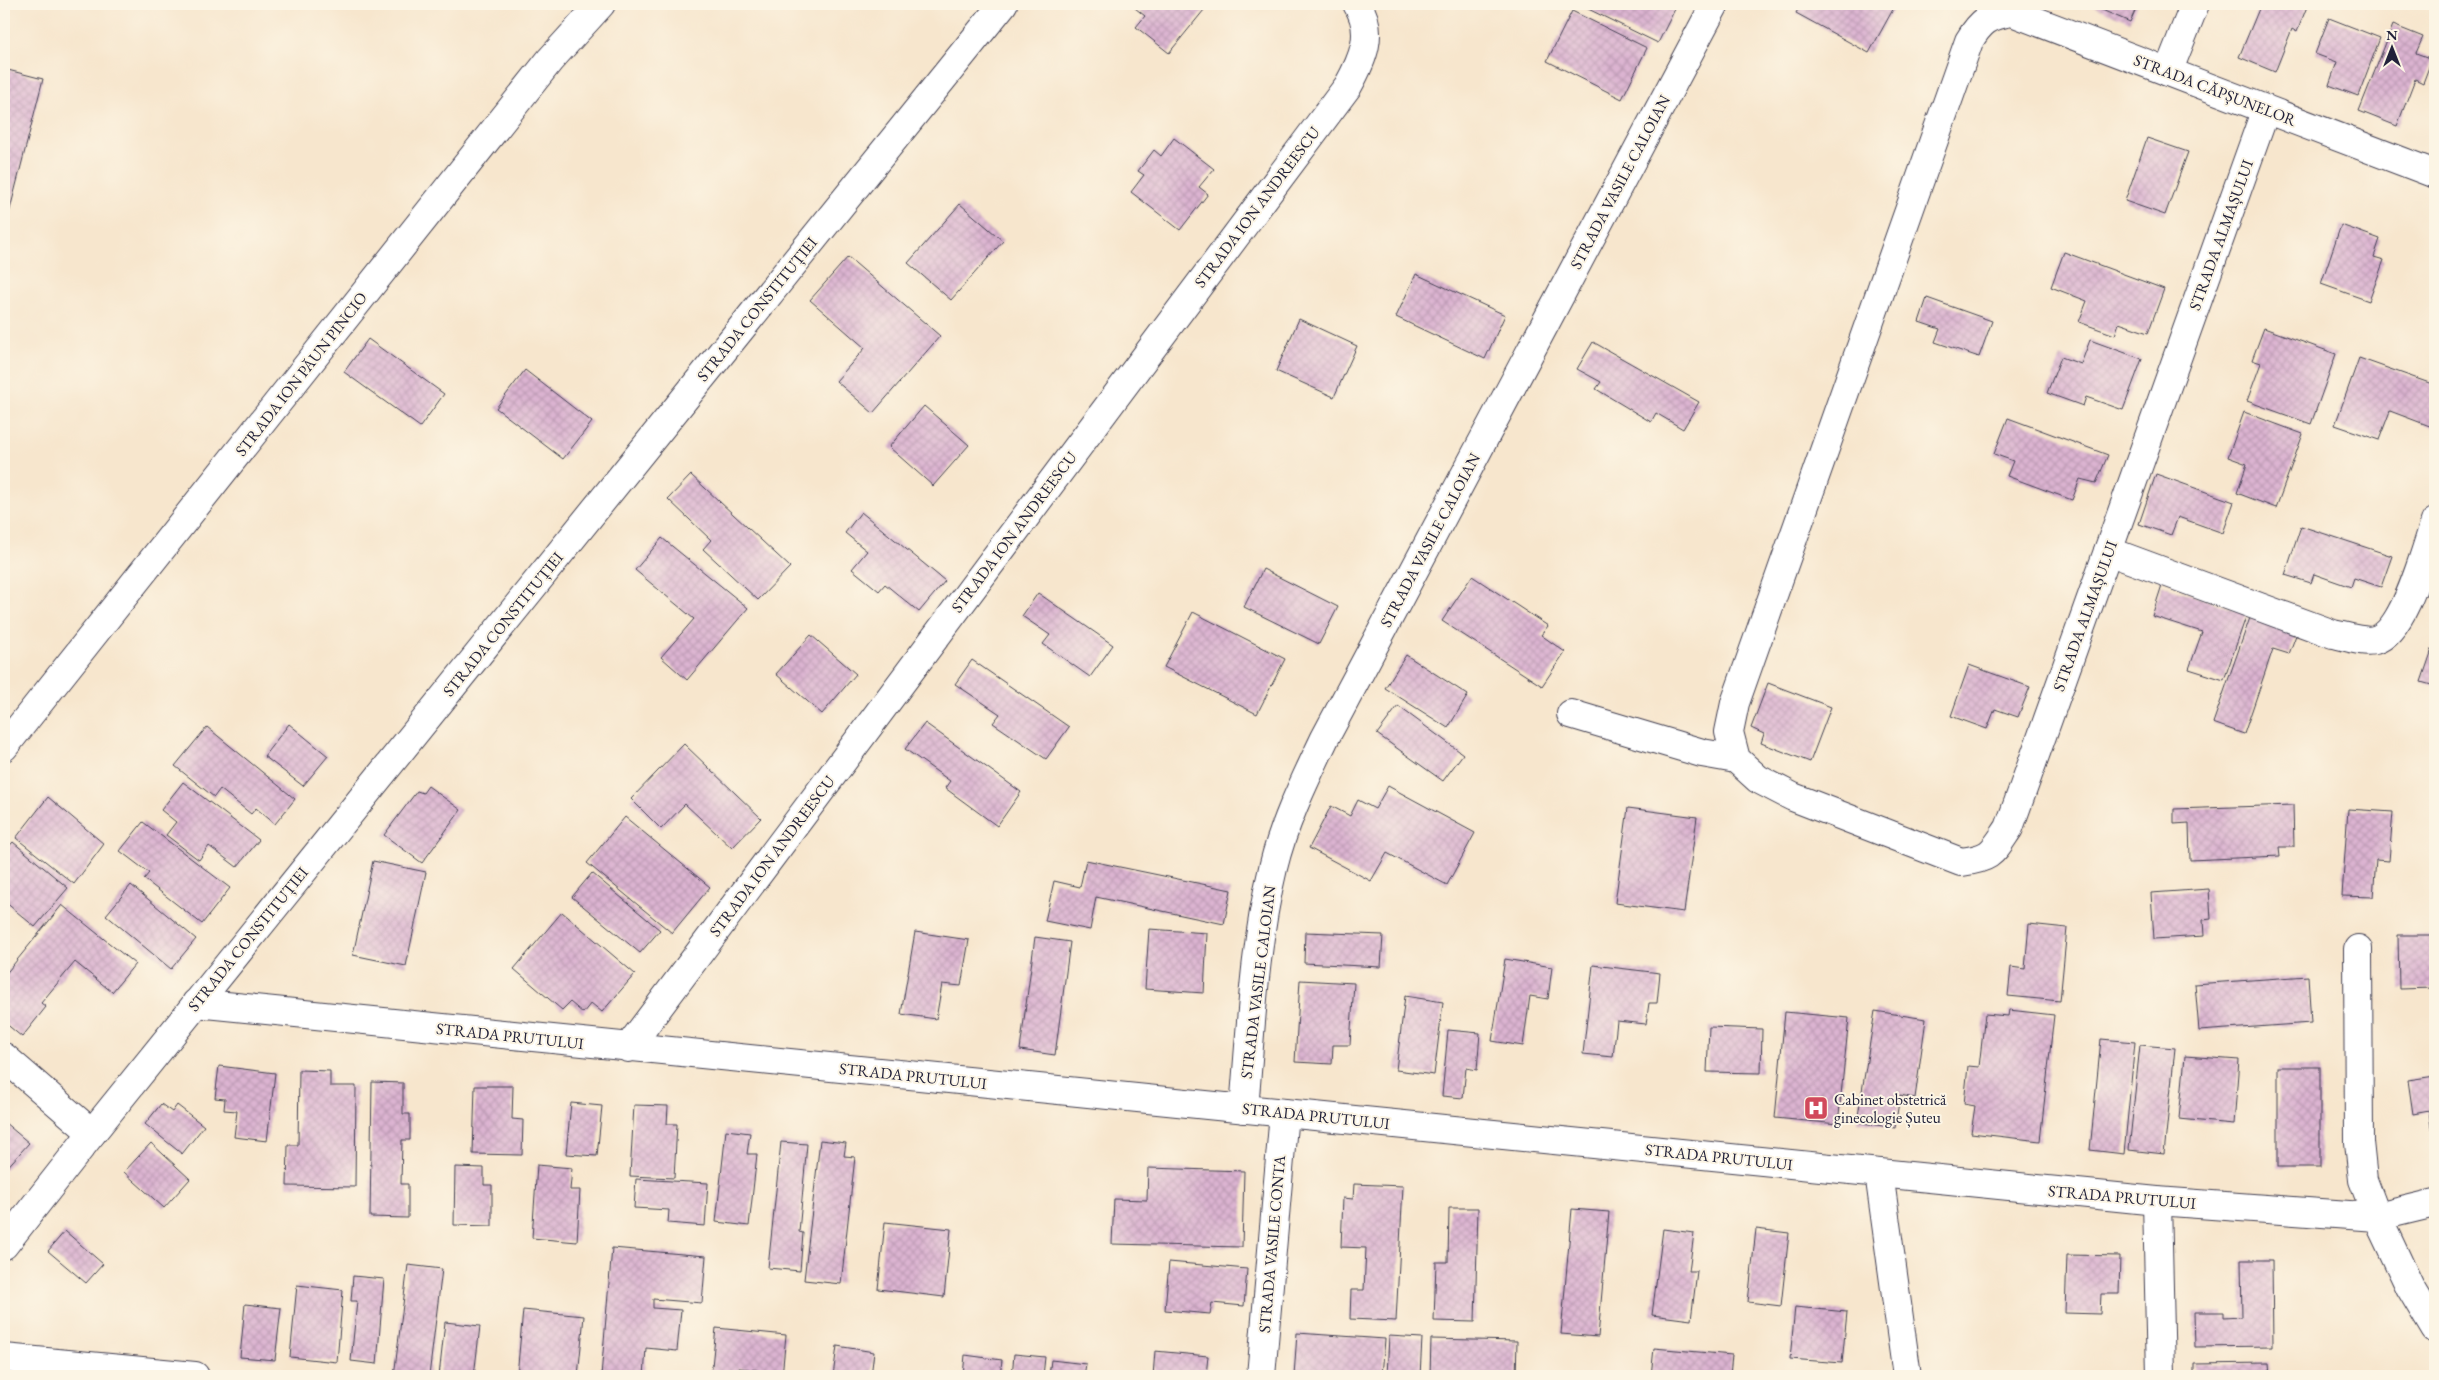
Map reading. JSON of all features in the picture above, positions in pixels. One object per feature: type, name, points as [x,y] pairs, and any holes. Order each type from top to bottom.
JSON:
[{"type":"street","name":"STRADA ION PĂUN PINCIO","points":[[4,747],[550,60],[602,4]]},
{"type":"street","name":"STRADA CONSTITUȚIEI","points":[[4,1245],[92,1132],[1003,4]]},
{"type":"street","name":"STRADA ION ANDREESCU","points":[[628,1048],[1348,86],[1360,64],[1368,37],[1364,14],[1357,4]]},
{"type":"street","name":"STRADA VASILE CALOIAN","points":[[1244,1109],[1262,924],[1274,867],[1296,799],[1325,738],[1715,4]]},
{"type":"street","points":[[2168,72],[2195,4]]},
{"type":"street","name":"STRADA CĂPȘUNELOR","points":[[1736,759],[1729,732],[1735,703],[1969,41],[1979,25],[1993,15],[2012,12],[2266,110],[2433,165]]},
{"type":"street","name":"STRADA ALMAȘULUI","points":[[1736,759],[1758,779],[1793,797],[1944,857],[1961,862],[1983,859],[1996,848],[2009,828],[2266,110]]},
{"type":"street","points":[[2108,551],[2333,634],[2360,640],[2375,640],[2388,633],[2402,616],[2435,522]]},
{"type":"street","points":[[1571,714],[1702,753],[1736,759]]},
{"type":"street","points":[[2358,950],[2359,1142],[2364,1180],[2377,1217],[2410,1287],[2435,1328]]},
{"type":"street","name":"STRADA PRUTULUI","points":[[196,1003],[2157,1201],[2377,1217],[2435,1203]]},
{"type":"street","points":[[4,1057],[92,1132]]},
{"type":"street","name":"STRADA VASILE CONTA","points":[[1261,1376],[1284,1113]]},
{"type":"street","points":[[1879,1173],[1907,1376]]},
{"type":"street","points":[[2157,1201],[2161,1376]]},
{"type":"street","points":[[4,1358],[195,1376]]},
{"type":"building","points":[[1130,4],[1196,4],[1204,10],[1169,53],[1136,27],[1145,16]]},
{"type":"building","points":[[1578,4],[1674,4],[1677,5],[1658,43]]},
{"type":"building","points":[[1801,4],[1896,4],[1869,53],[1796,13]]},
{"type":"building","points":[[2088,4],[2138,4],[2130,22]]},
{"type":"building","points":[[2261,4],[2308,4],[2297,32],[2292,29],[2275,72],[2239,57]]},
{"type":"building","points":[[1572,11],[1647,48],[1622,99],[1547,61]]},
{"type":"building","points":[[2329,18],[2380,38],[2358,96],[2329,85],[2337,62],[2315,54]]},
{"type":"building","points":[[2393,25],[2423,37],[2416,53],[2432,59],[2423,83],[2415,79],[2397,126],[2359,111]]},
{"type":"building","points":[[4,69],[43,79],[4,233]]},
{"type":"building","points":[[1174,138],[1214,169],[1199,187],[1208,194],[1180,230],[1131,192],[1144,175],[1138,171],[1154,150],[1161,156]]},
{"type":"building","points":[[2147,138],[2188,152],[2165,215],[2125,201]]},
{"type":"building","points":[[960,204],[1003,241],[951,300],[908,263]]},
{"type":"building","points":[[2341,225],[2380,239],[2374,257],[2384,260],[2369,301],[2321,284]]},
{"type":"building","points":[[2064,252],[2164,289],[2148,333],[2119,323],[2115,335],[2079,322],[2087,301],[2051,287]]},
{"type":"building","points":[[848,257],[940,336],[873,413],[836,381],[865,348],[810,300]]},
{"type":"building","points":[[1416,274],[1505,315],[1485,359],[1396,317]]},
{"type":"building","points":[[1927,298],[1992,321],[1979,357],[1935,342],[1940,329],[1919,322]]},
{"type":"building","points":[[1299,319],[1357,346],[1334,397],[1276,371]]},
{"type":"building","points":[[2264,328],[2336,354],[2311,424],[2247,401],[2261,363],[2252,360]]},
{"type":"building","points":[[368,339],[444,394],[420,427],[344,372]]},
{"type":"building","points":[[2090,340],[2142,359],[2123,410],[2086,397],[2083,406],[2047,393],[2061,357],[2081,364]]},
{"type":"building","points":[[1593,342],[1699,402],[1683,429],[1656,413],[1651,422],[1596,389],[1601,382],[1577,369]]},
{"type":"building","points":[[2359,358],[2435,385],[2435,428],[2390,411],[2379,440],[2335,425]]},
{"type":"building","points":[[525,370],[592,422],[563,459],[496,408]]},
{"type":"building","points":[[924,406],[969,445],[933,486],[889,447]]},
{"type":"building","points":[[2244,412],[2303,434],[2276,508],[2237,493],[2247,464],[2228,457]]},
{"type":"building","points":[[2008,418],[2108,455],[2096,483],[2080,479],[2072,500],[2007,476],[2013,461],[1994,454]]},
{"type":"building","points":[[2156,474],[2234,502],[2223,533],[2178,517],[2171,535],[2139,524]]},
{"type":"building","points":[[691,475],[790,567],[758,600],[703,549],[711,540],[668,499]]},
{"type":"building","points":[[861,512],[945,581],[919,612],[885,584],[879,591],[852,569],[867,551],[845,533]]},
{"type":"building","points":[[2301,526],[2392,556],[2381,587],[2354,578],[2351,587],[2314,574],[2311,583],[2285,575]]},
{"type":"building","points":[[662,538],[748,608],[687,680],[661,657],[694,619],[635,570]]},
{"type":"building","points":[[1263,569],[1338,607],[1319,644],[1244,607]]},
{"type":"building","points":[[1472,576],[1548,626],[1541,635],[1565,652],[1542,686],[1442,621]]},
{"type":"building","points":[[2162,585],[2247,614],[2224,680],[2189,669],[2202,632],[2152,616]]},
{"type":"building","points":[[1038,593],[1113,645],[1090,677],[1043,644],[1050,635],[1022,616]]},
{"type":"building","points":[[1193,612],[1285,659],[1257,714],[1164,667]]},
{"type":"building","points":[[2252,612],[2299,627],[2289,654],[2273,649],[2244,734],[2213,723]]},
{"type":"building","points":[[811,635],[856,674],[822,714],[776,674]]},
{"type":"building","points":[[2435,641],[2435,686],[2421,682]]},
{"type":"building","points":[[1406,655],[1468,695],[1448,728],[1385,688]]},
{"type":"building","points":[[972,660],[1069,727],[1046,759],[993,723],[1000,714],[955,684]]},
{"type":"building","points":[[1969,665],[2030,687],[2018,717],[1995,709],[1987,729],[1951,716]]},
{"type":"building","points":[[1768,683],[1831,707],[1810,762],[1761,743],[1764,734],[1751,728]]},
{"type":"building","points":[[1398,706],[1463,754],[1443,781],[1377,734]]},
{"type":"building","points":[[925,723],[1021,792],[997,826],[945,788],[950,781],[905,749]]},
{"type":"building","points":[[289,724],[328,756],[303,786],[264,756]]},
{"type":"building","points":[[207,727],[295,799],[275,824],[256,808],[251,814],[220,789],[214,797],[175,766]]},
{"type":"building","points":[[684,744],[761,818],[732,848],[685,804],[661,829],[631,799]]},
{"type":"building","points":[[183,782],[259,840],[237,867],[209,846],[199,860],[166,835],[176,822],[161,810]]},
{"type":"building","points":[[428,786],[461,810],[422,863],[384,835],[417,791],[423,793]]},
{"type":"building","points":[[1388,786],[1475,833],[1447,885],[1387,853],[1371,881],[1309,848],[1331,806],[1350,816],[1358,800],[1375,809]]},
{"type":"building","points":[[48,797],[104,844],[74,884],[16,838]]},
{"type":"building","points":[[2293,805],[2294,847],[2279,847],[2280,856],[2190,860],[2189,823],[2174,824],[2174,809]]},
{"type":"building","points":[[1628,808],[1697,817],[1684,912],[1615,903]]},
{"type":"building","points":[[2348,809],[2393,812],[2389,861],[2376,860],[2373,897],[2342,896]]},
{"type":"building","points":[[625,817],[710,887],[672,933],[587,863]]},
{"type":"building","points":[[143,822],[230,888],[202,924],[144,879],[149,873],[120,851]]},
{"type":"building","points":[[13,842],[68,888],[35,927],[4,901],[4,852]]},
{"type":"building","points":[[1086,860],[1231,890],[1224,924],[1096,897],[1090,930],[1045,921],[1054,881],[1080,887]]},
{"type":"building","points":[[373,861],[426,872],[406,966],[353,955]]},
{"type":"building","points":[[592,873],[660,930],[640,953],[572,897]]},
{"type":"building","points":[[131,885],[196,939],[171,969],[106,915]]},
{"type":"building","points":[[2209,889],[2211,919],[2203,920],[2204,936],[2154,939],[2151,893]]},
{"type":"building","points":[[62,905],[135,964],[112,992],[75,962],[41,1003],[46,1007],[22,1037],[4,1022],[4,976]]},
{"type":"building","points":[[562,912],[635,974],[602,1012],[591,1003],[583,1013],[570,1002],[562,1010],[514,969]]},
{"type":"building","points":[[2029,924],[2067,928],[2060,1001],[2008,996],[2011,967],[2025,969]]},
{"type":"building","points":[[1149,929],[1207,933],[1204,993],[1145,989]]},
{"type":"building","points":[[915,932],[969,940],[961,986],[942,984],[936,1019],[901,1014]]},
{"type":"building","points":[[1305,932],[1383,935],[1381,967],[1304,963]]},
{"type":"building","points":[[2398,935],[2435,935],[2435,988],[2399,989]]},
{"type":"building","points":[[1035,937],[1070,942],[1055,1055],[1020,1050]]},
{"type":"building","points":[[1505,959],[1552,967],[1548,999],[1530,996],[1523,1046],[1492,1041]]},
{"type":"building","points":[[1593,965],[1660,973],[1657,1003],[1649,1003],[1646,1024],[1617,1021],[1613,1057],[1583,1054]]},
{"type":"building","points":[[2308,976],[2311,1023],[2199,1031],[2195,984]]},
{"type":"building","points":[[1300,980],[1354,983],[1350,1045],[1333,1045],[1332,1064],[1295,1062]]},
{"type":"building","points":[[1405,996],[1443,1002],[1434,1075],[1396,1070]]},
{"type":"building","points":[[2009,1010],[2054,1015],[2040,1141],[1971,1133],[1975,1106],[1964,1104],[1968,1066],[1979,1067],[1985,1014],[2008,1016]]},
{"type":"building","points":[[1875,1011],[1926,1019],[1915,1098],[1900,1095],[1895,1128],[1857,1122]]},
{"type":"building","points":[[1785,1012],[1849,1018],[1838,1124],[1775,1118]]},
{"type":"building","points":[[1709,1027],[1762,1029],[1761,1073],[1707,1072]]},
{"type":"building","points":[[1448,1030],[1480,1033],[1477,1070],[1466,1068],[1463,1098],[1442,1096]]},
{"type":"building","points":[[2101,1039],[2135,1042],[2124,1154],[2090,1150]]},
{"type":"building","points":[[2140,1045],[2175,1048],[2164,1154],[2129,1150]]},
{"type":"building","points":[[2185,1056],[2239,1060],[2234,1124],[2179,1119]]},
{"type":"building","points":[[219,1066],[275,1073],[267,1141],[234,1137],[237,1111],[224,1110],[225,1099],[215,1098]]},
{"type":"building","points":[[2278,1067],[2320,1067],[2320,1167],[2278,1167]]},
{"type":"building","points":[[299,1070],[330,1071],[330,1086],[356,1086],[355,1187],[287,1186],[288,1145],[298,1145]]},
{"type":"building","points":[[2435,1076],[2435,1127],[2431,1128],[2429,1111],[2413,1114],[2408,1080]]},
{"type":"building","points":[[372,1082],[403,1083],[403,1114],[410,1114],[410,1140],[402,1140],[401,1184],[408,1184],[408,1218],[370,1217]]},
{"type":"building","points":[[475,1086],[513,1086],[512,1119],[523,1120],[522,1155],[473,1154]]},
{"type":"building","points":[[571,1103],[602,1106],[597,1156],[566,1154]]},
{"type":"building","points":[[161,1104],[172,1112],[177,1105],[204,1126],[182,1154],[145,1124]]},
{"type":"building","points":[[634,1105],[668,1106],[667,1124],[677,1124],[674,1178],[630,1176]]},
{"type":"building","points":[[4,1122],[29,1143],[4,1171]]},
{"type":"building","points":[[726,1130],[750,1133],[747,1154],[757,1154],[749,1226],[716,1222]]},
{"type":"building","points":[[820,1140],[846,1143],[844,1156],[855,1157],[841,1284],[804,1280]]},
{"type":"building","points":[[781,1142],[807,1144],[799,1232],[803,1233],[800,1271],[768,1268]]},
{"type":"building","points":[[151,1143],[190,1179],[164,1208],[124,1172]]},
{"type":"building","points":[[537,1165],[572,1168],[570,1190],[580,1190],[577,1242],[532,1238]]},
{"type":"building","points":[[455,1167],[484,1168],[484,1185],[492,1185],[492,1226],[454,1225]]},
{"type":"building","points":[[1148,1168],[1244,1171],[1242,1247],[1112,1244],[1114,1199],[1147,1200]]},
{"type":"building","points":[[636,1179],[708,1183],[705,1226],[668,1223],[669,1210],[634,1208]]},
{"type":"building","points":[[1354,1184],[1403,1186],[1396,1321],[1350,1319],[1351,1290],[1364,1290],[1366,1248],[1341,1247],[1343,1198],[1353,1199]]},
{"type":"building","points":[[1449,1208],[1478,1208],[1475,1322],[1434,1321],[1436,1262],[1448,1262]]},
{"type":"building","points":[[1572,1209],[1609,1212],[1598,1337],[1561,1334]]},
{"type":"building","points":[[885,1222],[951,1229],[944,1297],[878,1289]]},
{"type":"building","points":[[1663,1229],[1694,1233],[1689,1271],[1697,1271],[1691,1320],[1652,1315]]},
{"type":"building","points":[[1756,1229],[1789,1233],[1781,1306],[1748,1302]]},
{"type":"building","points":[[65,1231],[103,1264],[86,1283],[48,1251]]},
{"type":"building","points":[[612,1248],[706,1256],[702,1303],[653,1299],[653,1308],[681,1310],[677,1351],[646,1348],[644,1376],[601,1376]]},
{"type":"building","points":[[2067,1255],[2120,1256],[2119,1294],[2101,1294],[2100,1314],[2065,1313]]},
{"type":"building","points":[[2241,1260],[2272,1260],[2273,1346],[2195,1347],[2194,1312],[2223,1312],[2223,1318],[2242,1317]]},
{"type":"building","points":[[1169,1262],[1247,1269],[1244,1306],[1212,1303],[1210,1314],[1165,1310]]},
{"type":"building","points":[[408,1265],[442,1269],[429,1376],[394,1376]]},
{"type":"building","points":[[353,1276],[384,1279],[377,1364],[351,1361],[357,1301],[351,1301]]},
{"type":"building","points":[[297,1285],[343,1290],[337,1362],[290,1357]]},
{"type":"building","points":[[245,1304],[281,1308],[275,1360],[240,1357]]},
{"type":"building","points":[[1795,1307],[1847,1312],[1842,1363],[1790,1359]]},
{"type":"building","points":[[523,1310],[584,1316],[578,1376],[517,1376]]},
{"type":"building","points":[[445,1322],[480,1326],[474,1376],[439,1376]]},
{"type":"building","points":[[716,1328],[786,1335],[782,1376],[763,1376],[763,1371],[739,1368],[738,1376],[711,1376]]},
{"type":"building","points":[[1297,1333],[1385,1339],[1382,1376],[1294,1376]]},
{"type":"building","points":[[1389,1336],[1422,1338],[1420,1376],[1387,1376]]},
{"type":"building","points":[[1431,1339],[1517,1341],[1516,1376],[1430,1376]]},
{"type":"building","points":[[837,1346],[874,1352],[871,1376],[833,1376]]},
{"type":"building","points":[[1654,1348],[1732,1355],[1730,1376],[1651,1376]]},
{"type":"building","points":[[1155,1351],[1208,1356],[1206,1376],[1153,1376]]},
{"type":"building","points":[[1014,1354],[1045,1357],[1043,1376],[1012,1376]]},
{"type":"building","points":[[965,1355],[1002,1360],[1000,1376],[963,1376]]},
{"type":"building","points":[[1051,1360],[1086,1364],[1084,1376],[1049,1376]]},
{"type":"building","points":[[2269,1363],[2270,1376],[2194,1376],[2194,1364]]},
{"type":"place","name":"Cabinet obstetrică ginecologie Șuteu","points":[[1816,1108]]}]
